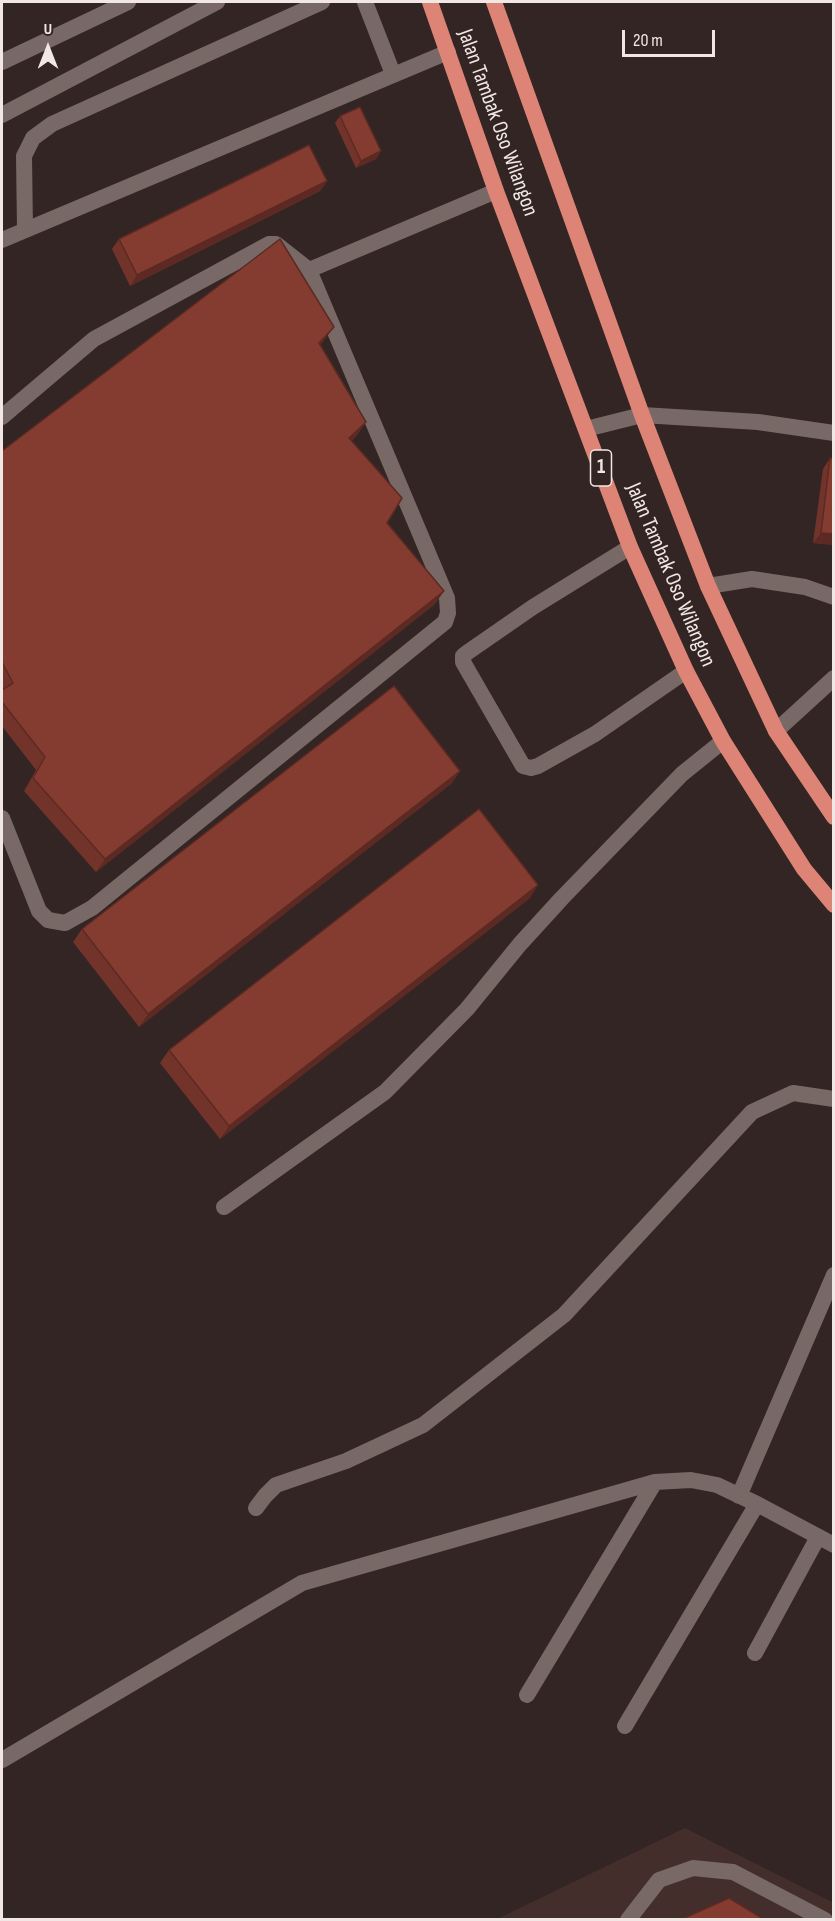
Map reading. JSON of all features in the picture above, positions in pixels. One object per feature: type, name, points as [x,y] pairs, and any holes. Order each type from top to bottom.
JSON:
[{"type":"highway","name":"Jalan Tambak Oso Wilangon","points":[[430,2],[496,191],[630,547],[686,671],[723,741],[804,868],[834,905]]},
{"type":"highway","name":"Jalan Tambak Oso Wilangon","points":[[494,2],[642,415],[708,586],[776,731],[834,817]]},
{"type":"lane","points":[[2,62],[128,2]]},
{"type":"lane","points":[[2,115],[217,2]]},
{"type":"lane","points":[[25,229],[24,156],[33,138],[52,124],[322,2]]},
{"type":"lane","points":[[365,2],[393,74]]},
{"type":"lane","points":[[2,240],[448,52]]},
{"type":"lane","points":[[309,270],[496,191]]},
{"type":"lane","points":[[2,417],[94,339],[269,244],[276,244],[309,270],[447,598],[448,613],[445,622],[92,908],[64,923],[48,920],[39,910],[2,818]]},
{"type":"lane","points":[[586,429],[642,415],[758,422],[834,434]]},
{"type":"lane","points":[[630,547],[533,607],[468,652],[463,657],[463,662],[523,766],[531,768],[595,734],[686,671]]},
{"type":"lane","points":[[708,586],[752,579],[805,587],[834,597]]},
{"type":"lane","points":[[776,731],[834,678]]},
{"type":"lane","points":[[224,1207],[385,1092],[467,1010],[520,944],[562,898],[682,774],[723,741]]},
{"type":"lane","points":[[256,1508],[276,1485],[346,1461],[423,1425],[564,1315],[752,1112],[794,1094],[834,1099]]},
{"type":"lane","points":[[739,1496],[834,1275]]},
{"type":"lane","points":[[2,1760],[302,1583],[655,1482],[691,1480],[717,1485],[834,1545]]},
{"type":"lane","points":[[527,1695],[655,1482]]},
{"type":"lane","points":[[625,1726],[757,1504]]},
{"type":"lane","points":[[755,1653],[818,1537]]},
{"type":"lane","points":[[628,1920],[659,1880],[693,1868],[733,1872],[825,1920]]},
{"type":"shaded area","points":[[685,1828],[834,1903],[833,1920],[495,1920]]},
{"type":"building","points":[[360,107],[381,151],[361,161],[340,116]]},
{"type":"building","points":[[309,145],[327,181],[137,275],[119,239]]},
{"type":"building","points":[[280,239],[334,327],[319,343],[366,422],[349,438],[402,498],[387,523],[444,591],[105,859],[33,778],[45,757],[2,702],[2,690],[13,683],[2,662],[2,451]]},
{"type":"building","points":[[830,458],[834,459],[834,534],[821,533]]},
{"type":"building","points":[[394,686],[460,771],[148,1014],[82,929]]},
{"type":"building","points":[[479,809],[538,885],[229,1126],[169,1050]]},
{"type":"building","points":[[729,1898],[765,1920],[680,1920]]}]
